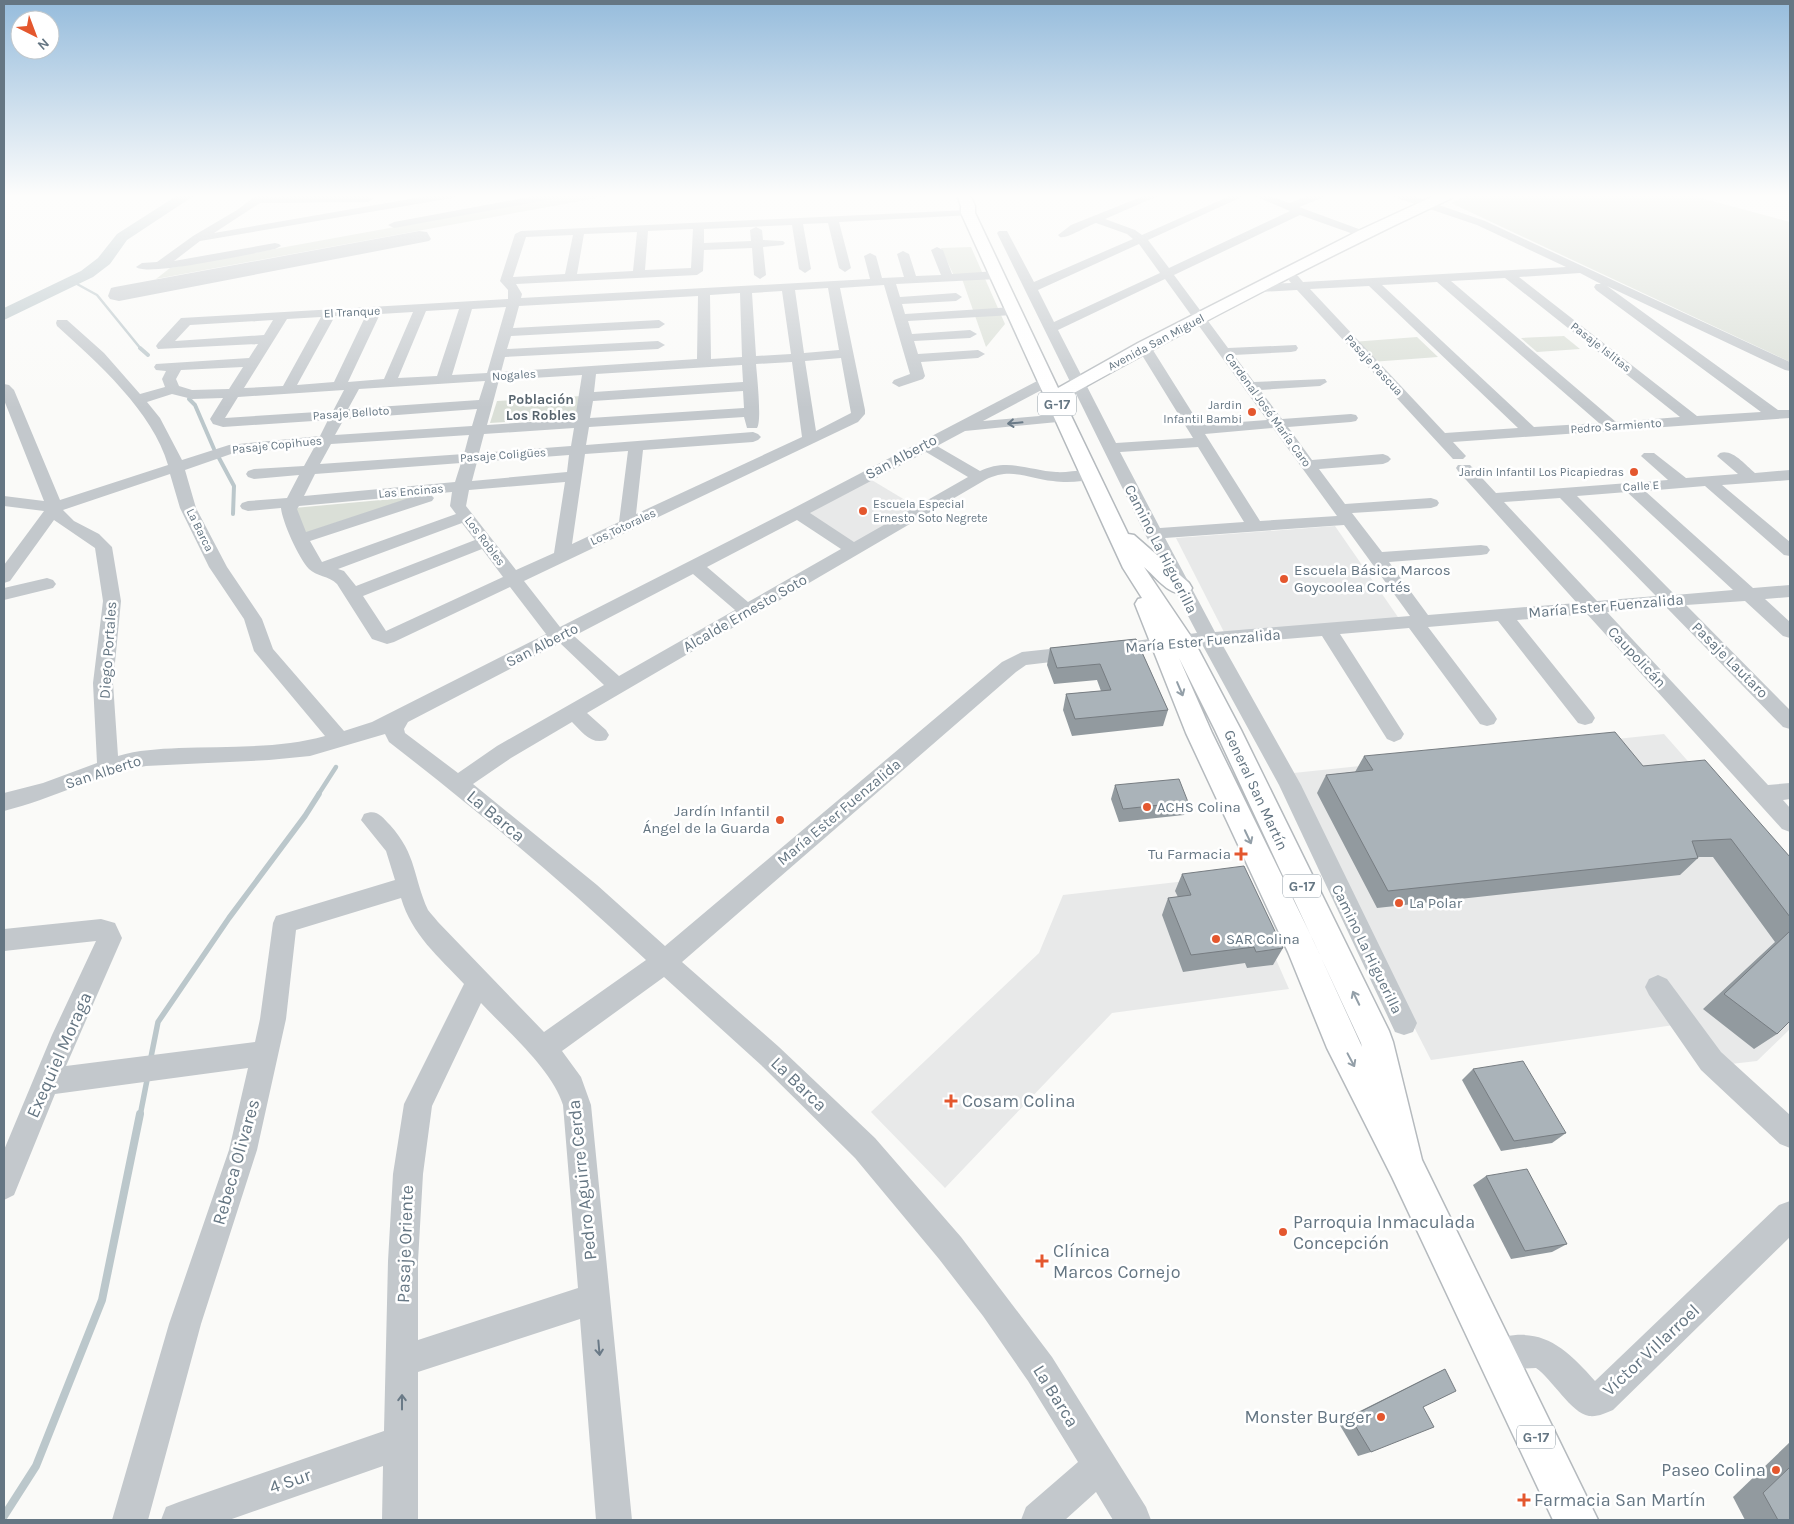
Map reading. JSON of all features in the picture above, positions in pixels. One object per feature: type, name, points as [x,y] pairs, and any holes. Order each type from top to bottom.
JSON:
[{"type":"main road","name":"General San Martín","points":[[993,266],[1134,568],[1184,642],[1228,730],[1317,950],[1339,1037],[1405,1164],[1576,1520]]},
{"type":"main road","name":"Avenida San Miguel","points":[[1050,390],[1078,384],[1302,266]]},
{"type":"main road","points":[[1115,529],[1180,588]]},
{"type":"street","points":[[144,266],[118,285],[114,296],[257,266]]},
{"type":"street","points":[[142,268],[159,266]]},
{"type":"street","points":[[136,290],[160,266]]},
{"type":"street","points":[[136,290],[271,266]]},
{"type":"street","points":[[506,281],[511,266]]},
{"type":"street","points":[[570,278],[572,266]]},
{"type":"street","points":[[639,274],[640,266]]},
{"type":"street","points":[[506,281],[697,271],[697,266]]},
{"type":"street","points":[[759,266],[760,275]]},
{"type":"street","points":[[875,266],[894,301],[918,376],[899,384]]},
{"type":"street","points":[[907,266],[911,280]]},
{"type":"street","points":[[943,266],[948,278]]},
{"type":"street","name":"Camino La Higuerilla","points":[[1020,266],[1180,588],[1184,642],[1290,785],[1364,944],[1404,1023]]},
{"type":"street","points":[[1031,288],[1081,266]]},
{"type":"street","name":"Cardenal José María Caro","points":[[1162,266],[1377,558],[1487,719]]},
{"type":"street","points":[[1051,328],[1183,266]]},
{"type":"street","points":[[1574,266],[1790,367]]},
{"type":"street","points":[[1260,288],[1582,270]]},
{"type":"street","name":"Pasaje Pascua","points":[[1289,273],[1442,438],[1461,462]]},
{"type":"street","name":"Pasaje Islitas","points":[[1508,274],[1694,421]]},
{"type":"street","name":"El Tranque","points":[[168,345],[186,321],[513,302],[661,309],[704,292],[997,275]]},
{"type":"street","points":[[1440,278],[1612,426]]},
{"type":"street","points":[[506,281],[516,292],[513,302]]},
{"type":"street","points":[[1607,281],[1600,285],[1601,290],[1775,415]]},
{"type":"street","points":[[1371,282],[1530,432]]},
{"type":"street","points":[[833,284],[847,354]]},
{"type":"street","points":[[788,287],[810,438]]},
{"type":"street","points":[[746,289],[754,465]]},
{"type":"street","points":[[704,292],[704,363]]},
{"type":"street","points":[[894,301],[956,297]]},
{"type":"street","name":"Los Robles","points":[[513,302],[469,458],[458,506],[560,636],[618,686]]},
{"type":"street","points":[[443,380],[467,305]]},
{"type":"street","points":[[389,383],[420,308]]},
{"type":"street","points":[[505,332],[661,309],[656,366]]},
{"type":"street","points":[[375,310],[346,386],[338,414],[289,509],[300,539],[316,566],[338,575],[351,594],[486,542]]},
{"type":"street","points":[[900,318],[1013,311]]},
{"type":"street","points":[[288,389],[330,313]]},
{"type":"street","points":[[234,393],[283,316]]},
{"type":"street","name":"La Barca","points":[[62,323],[99,356],[153,418],[172,453],[188,508],[218,567],[253,619],[264,651],[339,739]]},
{"type":"street","points":[[906,338],[970,334]]},
{"type":"street","points":[[254,362],[158,368],[168,345],[268,339]]},
{"type":"street","points":[[499,353],[658,345]]},
{"type":"street","points":[[1144,348],[1255,527]]},
{"type":"street","points":[[1225,352],[1291,348]]},
{"type":"street","name":"Nogales","points":[[137,400],[178,392],[234,393],[847,354]]},
{"type":"street","name":"Los Totorales","points":[[351,594],[379,635],[387,638],[852,419],[858,414],[858,410],[847,354]]},
{"type":"street","points":[[912,359],[978,354]]},
{"type":"street","points":[[176,366],[169,379],[178,392]]},
{"type":"street","points":[[562,555],[590,370]]},
{"type":"street","points":[[1250,386],[1320,382]]},
{"type":"street","points":[[586,397],[750,386]]},
{"type":"street","name":"Diego Portales","points":[[4,388],[55,507],[64,522],[99,542],[103,547],[112,601],[104,682],[108,768]]},
{"type":"street","name":"San Alberto","points":[[4,802],[74,782],[108,768],[146,758],[310,748],[380,728],[798,513],[956,428],[1050,390]]},
{"type":"street","name":"Pasaje Belloto","points":[[234,393],[217,419],[218,421],[223,423],[484,404]]},
{"type":"street","points":[[582,424],[752,412]]},
{"type":"street","name":"Pedro Sarmiento","points":[[1442,438],[1790,414]]},
{"type":"street","points":[[956,428],[1063,418]]},
{"type":"street","points":[[1110,448],[1278,424],[1351,418]]},
{"type":"street","points":[[229,450],[251,420]]},
{"type":"street","name":"Pasaje Copihues","points":[[55,507],[229,450],[325,440],[582,424]]},
{"type":"street","name":"Pasaje Coligües","points":[[254,474],[753,437]]},
{"type":"street","points":[[925,444],[980,477]]},
{"type":"street","points":[[627,525],[636,446]]},
{"type":"street","points":[[1649,456],[1682,483]]},
{"type":"street","points":[[1725,456],[1752,478]]},
{"type":"street","points":[[1308,465],[1383,459]]},
{"type":"street","name":"Caupolicán","points":[[1461,462],[1790,824]]},
{"type":"street","name":"Alcalde Ernesto Soto","points":[[458,784],[504,752],[980,477],[1003,468],[1023,469],[1053,476],[1090,475]]},
{"type":"street","name":"Las Encinas","points":[[248,506],[574,476]]},
{"type":"street","name":"Calle E","points":[[1492,498],[1752,478],[1787,478]]},
{"type":"street","points":[[1708,481],[1790,551]]},
{"type":"street","points":[[300,539],[462,486]]},
{"type":"street","points":[[1631,487],[1790,632]]},
{"type":"street","name":"Pasaje Lautaro","points":[[1564,492],[1790,722]]},
{"type":"street","points":[[4,500],[55,507],[4,577]]},
{"type":"street","points":[[1153,534],[1255,527],[1431,503]]},
{"type":"street","points":[[798,513],[854,550]]},
{"type":"street","points":[[322,568],[466,516]]},
{"type":"street","points":[[1377,558],[1481,550]]},
{"type":"street","points":[[695,566],[748,612]]},
{"type":"street","points":[[4,594],[47,584]]},
{"type":"street","name":"María Ester Fuenzalida","points":[[542,1049],[664,962],[1009,667],[1022,659],[1184,642],[1790,591]]},
{"type":"street","points":[[1503,615],[1585,718]]},
{"type":"street","points":[[1328,630],[1394,734]]},
{"type":"street","points":[[573,712],[600,735]]},
{"type":"street","name":"La Barca","points":[[399,719],[394,729],[396,737],[458,784],[589,892],[817,1100],[864,1148],[907,1196],[967,1269],[1040,1368],[1133,1520]]},
{"type":"street","points":[[1763,794],[1790,792]]},
{"type":"street","name":"Pedro Aguirre Cerda","points":[[372,820],[394,845],[400,857],[407,886],[423,923],[559,1067],[567,1080],[577,1105],[614,1520]]},
{"type":"street","name":"Rebeca Olivares","points":[[130,1520],[185,1324],[243,1150],[273,1019],[285,923],[407,886]]},
{"type":"street","name":"Exequiel Moraga","points":[[4,940],[101,930],[109,934],[108,945],[61,1044],[4,1185]]},
{"type":"street","points":[[1317,950],[1364,944]]},
{"type":"street","name":"Pasaje Oriente","points":[[400,1520],[403,1260],[407,1193],[418,1104],[478,982]]},
{"type":"street","points":[[1658,987],[1711,1061],[1790,1134]]},
{"type":"street","points":[[46,1082],[265,1053]]},
{"type":"street","name":"Víctor Villarroel","points":[[1497,1354],[1538,1352],[1553,1360],[1589,1398],[1601,1398],[1790,1216]]},
{"type":"street","points":[[402,1361],[594,1299]]},
{"type":"street","name":"4 Sur","points":[[179,1520],[402,1442]]},
{"type":"street","points":[[1039,1520],[1099,1466]]},
{"type":"shaded area","points":[[180,266],[226,266],[156,279],[170,268]]},
{"type":"shaded area","points":[[949,266],[979,266],[1005,324],[986,347],[961,276],[954,276]]},
{"type":"shaded area","points":[[1586,266],[1790,266],[1790,362]]},
{"type":"shaded area","points":[[1564,336],[1580,349],[1537,352],[1521,338]]},
{"type":"shaded area","points":[[1417,337],[1438,357],[1371,362],[1352,342]]},
{"type":"shaded area","points":[[582,396],[578,418],[490,423],[497,401]]},
{"type":"shaded area","name":"Escuela Especial Ernesto Soto Negrete","points":[[870,479],[920,509],[854,546],[805,513]]},
{"type":"shaded area","points":[[414,497],[305,533],[294,508]]},
{"type":"shaded area","name":"Escuela Básica Marcos Goycoolea Cortés","points":[[1335,526],[1400,620],[1225,634],[1176,538]]},
{"type":"shaded area","points":[[1664,734],[1790,877],[1790,1029],[1757,1061],[1705,1067],[1681,1024],[1431,1060],[1284,774]]},
{"type":"shaded area","points":[[1239,875],[1289,989],[1112,1013],[945,1188],[871,1112],[1039,953],[1063,895]]},
{"type":"building","points":[[1136,639],[1168,710],[1075,719],[1066,694],[1111,690],[1100,664],[1057,668],[1050,648]]},
{"type":"building","name":"La Polar","points":[[1615,732],[1643,766],[1705,760],[1790,857],[1790,917],[1731,839],[1692,841],[1698,858],[1388,891],[1326,775],[1373,770],[1364,756]]},
{"type":"building","points":[[1179,779],[1188,802],[1123,809],[1115,785]]},
{"type":"building","name":"SAR Colina","points":[[1244,866],[1283,948],[1256,952],[1254,947],[1191,955],[1168,898],[1191,895],[1182,874]]},
{"type":"building","points":[[1790,931],[1790,1021],[1777,1034],[1724,994]]},
{"type":"building","points":[[1523,1061],[1566,1133],[1514,1141],[1473,1069]]},
{"type":"building","points":[[1527,1169],[1567,1244],[1525,1251],[1486,1176]]},
{"type":"building","name":"Monster Burger","points":[[1445,1369],[1456,1391],[1423,1407],[1434,1427],[1371,1452],[1350,1417]]},
{"type":"building","points":[[1790,1467],[1790,1520],[1778,1520],[1763,1493]]},
{"type":"waterway","points":[[4,315],[87,274],[97,266]]},
{"type":"waterway","points":[[78,279],[77,284],[97,295],[141,349]]},
{"type":"waterway","points":[[141,349],[148,355]]},
{"type":"waterway","points":[[189,399],[195,405],[214,449]]},
{"type":"waterway","points":[[219,458],[234,486],[233,514]]},
{"type":"waterway","points":[[318,795],[336,767]]},
{"type":"waterway","points":[[151,1057],[158,1022],[229,918],[305,816],[319,794]]},
{"type":"waterway","points":[[140,1116],[147,1080]]},
{"type":"waterway","points":[[4,1516],[36,1466],[102,1300],[140,1114]]},
{"type":"place","name":"Jardin Infantil Bambi","points":[[1252,412]]},
{"type":"place","name":"Jardin Infantil Los Picapiedras","points":[[1634,472]]},
{"type":"place","name":"Escuela Especial Ernesto Soto Negrete","points":[[863,511]]},
{"type":"place","name":"Escuela Básica Marcos Goycoolea Cortés","points":[[1284,579]]},
{"type":"place","name":"ACHS Colina","points":[[1147,807]]},
{"type":"place","name":"Jardín Infantil Ángel de la Guarda","points":[[780,820]]},
{"type":"place","name":"Tu Farmacia","points":[[1241,854]]},
{"type":"place","name":"La Polar","points":[[1399,903]]},
{"type":"place","name":"SAR Colina","points":[[1216,939]]},
{"type":"place","name":"Cosam Colina","points":[[951,1101]]},
{"type":"place","name":"Parroquia Inmaculada Concepción","points":[[1283,1232]]},
{"type":"place","name":"Clínica Marcos Cornejo","points":[[1042,1261]]},
{"type":"place","name":"Monster Burger","points":[[1381,1417]]},
{"type":"place","name":"Paseo Colina","points":[[1776,1470]]},
{"type":"place","name":"Farmacia San Martín","points":[[1524,1500]]},
{"type":"district","name":"Población Los Robles","points":[[541,408]]}]
